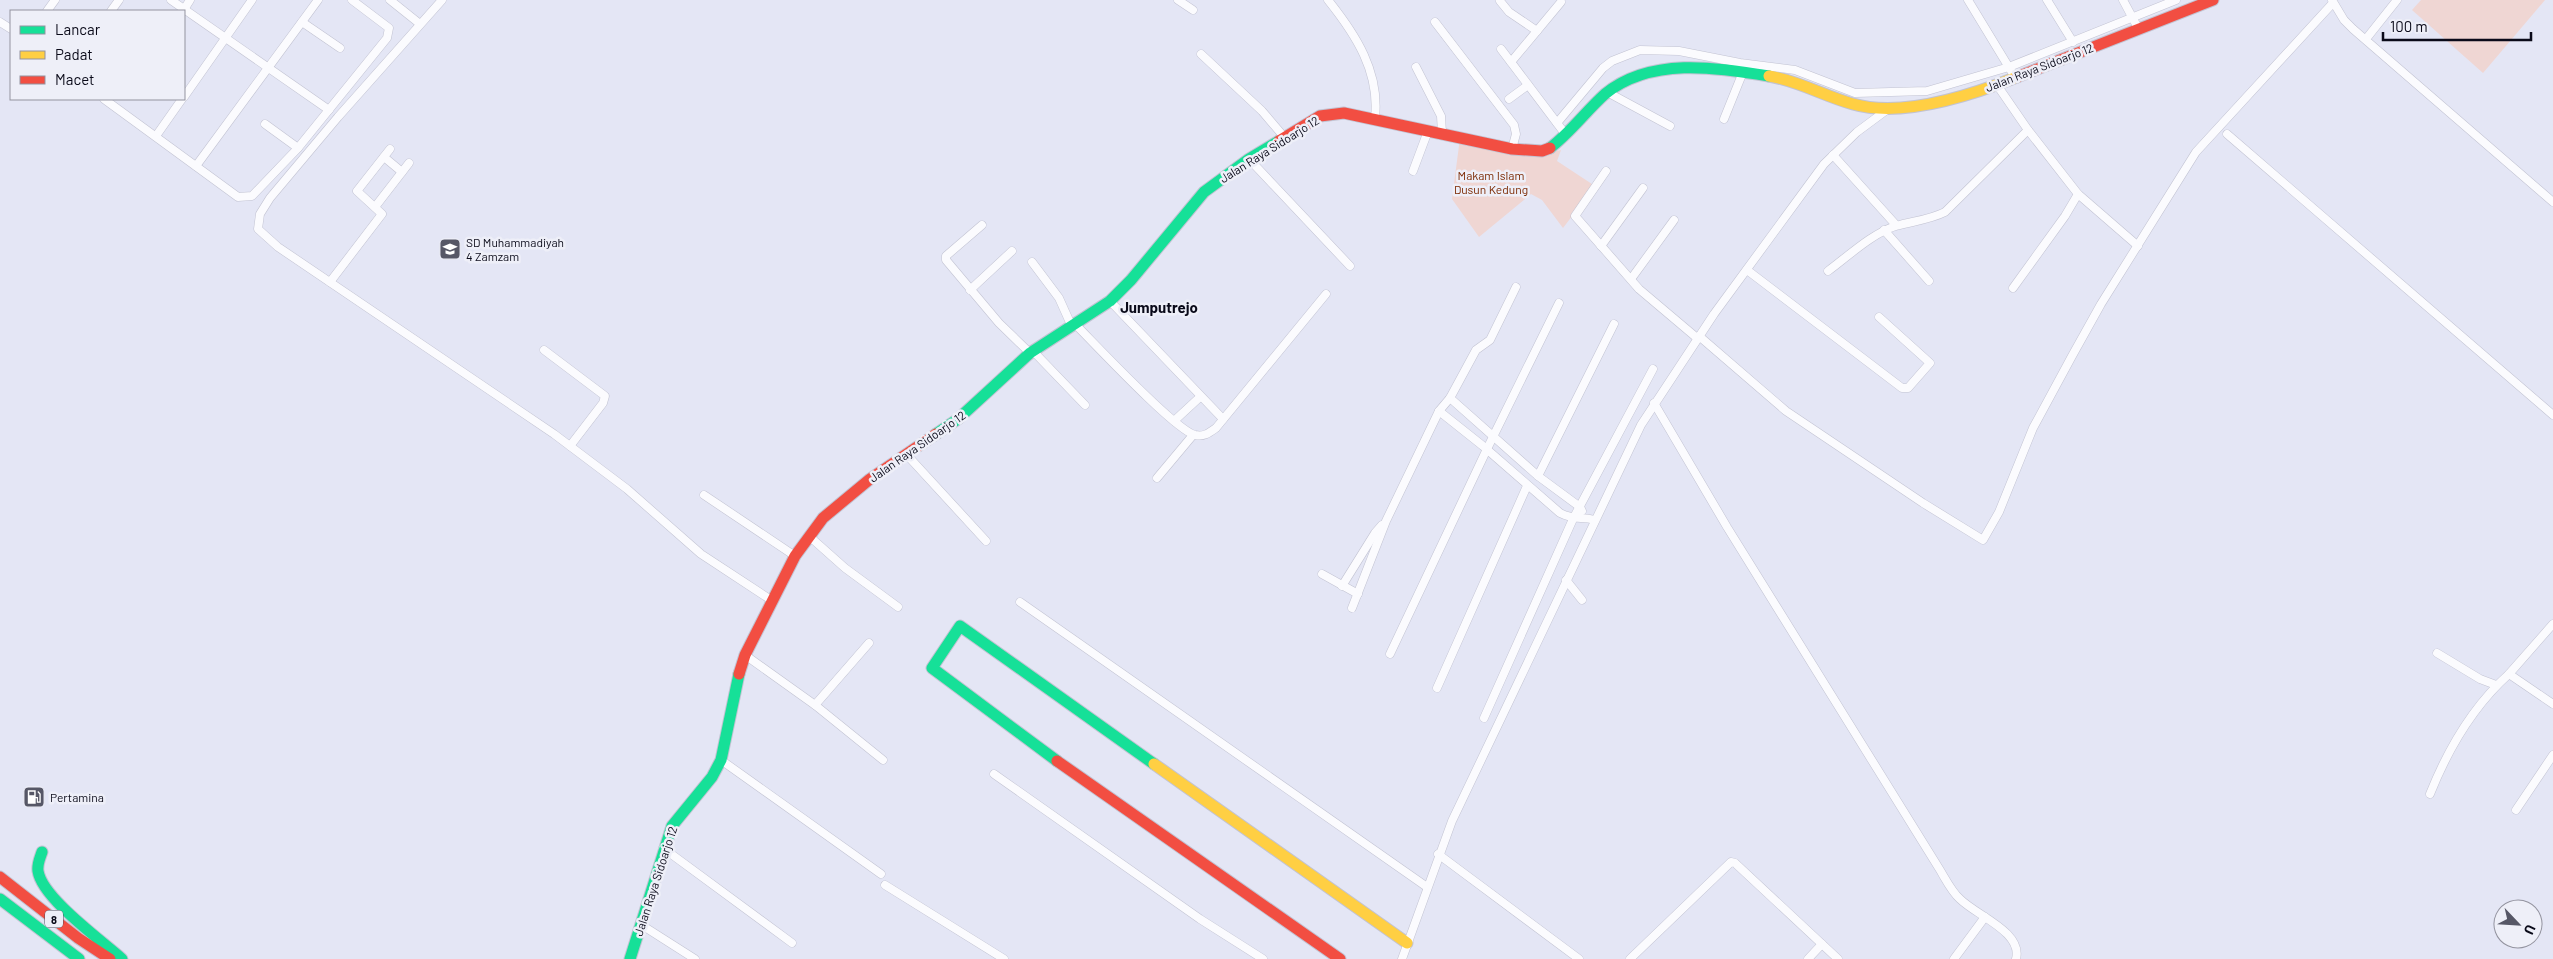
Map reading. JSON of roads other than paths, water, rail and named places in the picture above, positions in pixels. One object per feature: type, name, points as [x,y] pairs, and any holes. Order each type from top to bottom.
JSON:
[{"type":"main road","name":"Jalan Raya Sidoarjo 12","points":[[630,959],[664,848],[677,818],[712,777],[721,760],[735,688],[745,655],[769,598],[795,556],[823,518],[841,501],[958,419],[1029,351],[1071,323],[1110,301],[1131,280],[1204,192],[1283,136],[1327,114],[1375,113],[1428,131],[1442,127],[1514,144],[1532,152],[1546,150],[1561,128],[1607,92],[1626,81],[1655,70],[1688,66],[1743,72],[1820,86],[1851,105],[1875,108],[1939,100],[1997,85],[2012,72],[2136,22],[2213,0]]},
{"type":"main road","points":[[1340,959],[1020,735],[932,668],[960,626],[1408,943]]},
{"type":"main road","points":[[42,852],[37,870],[44,887],[122,959]]},
{"type":"main road","name":"8","points":[[0,877],[78,938],[110,959]]},
{"type":"main road","name":"8","points":[[0,899],[79,959]]},
{"type":"street","points":[[171,0],[182,10]]},
{"type":"street","points":[[185,95],[252,0]]},
{"type":"street","points":[[196,166],[266,68],[318,0]]},
{"type":"street","points":[[105,100],[238,197],[252,196],[298,148],[389,33],[389,28],[352,0]]},
{"type":"street","points":[[390,0],[420,24]]},
{"type":"street","points":[[442,0],[305,154],[270,198],[260,214],[258,229],[264,236],[330,282],[377,312],[570,446],[627,489],[701,554],[769,598]]},
{"type":"street","points":[[1178,0],[1193,10]]},
{"type":"street","points":[[1328,0],[1352,31],[1370,68],[1375,113]]},
{"type":"street","points":[[1968,0],[2012,72]]},
{"type":"street","points":[[2047,0],[2073,42]]},
{"type":"street","points":[[2123,0],[2136,22]]},
{"type":"street","points":[[1501,49],[1561,128],[1603,68],[1612,60],[1640,50],[1664,49],[1740,63],[1795,70],[1820,86],[1855,93],[1910,92],[1950,86],[2012,72],[2073,42],[2136,22],[2176,0]]},
{"type":"street","points":[[2366,39],[2397,0]]},
{"type":"street","points":[[1500,1],[1510,12],[1537,31]]},
{"type":"street","points":[[1511,62],[1561,2]]},
{"type":"street","points":[[1606,171],[1575,216],[1631,279],[1791,415],[1923,503],[1983,540],[1999,512],[2025,445],[2038,419],[2101,304],[2196,152],[2332,2],[2344,20],[2553,202]]},
{"type":"street","points":[[185,12],[329,110]]},
{"type":"street","points":[[302,22],[340,48]]},
{"type":"street","points":[[1435,22],[1514,126],[1514,144]]},
{"type":"street","points":[[1201,54],[1283,136]]},
{"type":"street","points":[[1416,67],[1442,127]]},
{"type":"street","points":[[1724,119],[1743,72]]},
{"type":"street","points":[[1509,99],[1528,85]]},
{"type":"street","points":[[1997,85],[2028,130],[2078,194],[2138,246]]},
{"type":"street","points":[[1607,92],[1670,126]]},
{"type":"street","points":[[113,106],[117,100]]},
{"type":"street","points":[[156,136],[182,100]]},
{"type":"street","points":[[1402,959],[1438,854],[1473,773],[1595,520],[1654,404],[1698,337],[1833,154],[1875,116],[1891,107]]},
{"type":"street","points":[[265,124],[298,148]]},
{"type":"street","points":[[1828,271],[1884,230],[1896,225],[1934,218],[1945,212],[2028,130]]},
{"type":"street","points":[[1414,172],[1428,131]]},
{"type":"street","points":[[2226,134],[2553,415]]},
{"type":"street","points":[[330,282],[382,214],[356,191],[390,149]]},
{"type":"street","points":[[1833,154],[1896,225]]},
{"type":"street","points":[[384,157],[402,172]]},
{"type":"street","points":[[1249,159],[1350,266]]},
{"type":"street","points":[[375,207],[409,163]]},
{"type":"street","points":[[1601,246],[1643,188]]},
{"type":"street","points":[[2013,288],[2065,216],[2078,194]]},
{"type":"street","points":[[1631,279],[1674,220]]},
{"type":"street","points":[[982,225],[945,258],[970,290],[1018,342],[1084,405]]},
{"type":"street","points":[[1884,230],[1929,281]]},
{"type":"street","points":[[970,290],[1012,251]]},
{"type":"street","points":[[1032,262],[1059,298],[1071,323],[1174,421],[1193,435],[1208,434],[1223,419],[1326,294]]},
{"type":"street","points":[[1747,270],[1905,389],[1930,363],[1880,317]]},
{"type":"street","points":[[1352,608],[1386,521],[1438,411],[1450,398],[1476,350],[1490,340],[1516,287]]},
{"type":"street","points":[[1110,301],[1223,419]]},
{"type":"street","points":[[1390,654],[1487,449],[1560,302]]},
{"type":"street","points":[[1538,476],[1614,324]]},
{"type":"street","points":[[544,350],[605,396],[603,403],[570,446]]},
{"type":"street","points":[[1484,718],[1573,519],[1653,370]]},
{"type":"street","points":[[1174,421],[1200,397]]},
{"type":"street","points":[[1450,398],[1538,476],[1580,507],[1584,517]]},
{"type":"street","points":[[1654,404],[1727,527],[1940,870],[1959,899],[2013,939],[2018,952],[2016,959]]},
{"type":"street","points":[[1438,411],[1487,449],[1550,506],[1573,519],[1584,517],[1595,520]]},
{"type":"street","points":[[1157,478],[1193,435]]},
{"type":"street","points":[[907,455],[986,541]]},
{"type":"street","points":[[1437,688],[1527,486]]},
{"type":"street","points":[[704,494],[795,556]]},
{"type":"street","points":[[1342,586],[1375,533],[1386,521]]},
{"type":"street","points":[[809,536],[860,579],[898,607]]},
{"type":"street","points":[[1322,574],[1358,594]]},
{"type":"street","points":[[1566,580],[1582,600]]},
{"type":"street","points":[[1020,602],[1427,887]]},
{"type":"street","points":[[2430,794],[2442,763],[2460,732],[2496,685],[2509,674],[2553,624]]},
{"type":"street","points":[[815,705],[869,643]]},
{"type":"street","points":[[2437,653],[2480,679],[2496,685]]},
{"type":"street","points":[[745,655],[815,705],[883,760]]},
{"type":"street","points":[[2509,674],[2553,704]]},
{"type":"street","points":[[2516,810],[2553,755]]},
{"type":"street","points":[[721,760],[881,874]]},
{"type":"street","points":[[994,774],[1200,919],[1263,959]]},
{"type":"street","points":[[664,848],[792,943]]},
{"type":"street","points":[[1438,854],[1579,959]]},
{"type":"street","points":[[1630,959],[1731,862],[1735,863],[1777,900],[1838,959]]},
{"type":"street","points":[[885,885],[1004,959]]},
{"type":"street","points":[[1954,959],[1985,917]]},
{"type":"street","points":[[640,924],[695,959]]},
{"type":"street","points":[[1808,959],[1822,944]]},
{"type":"place","name":"SD Muhammadiyah 4 Zamzam","points":[[450,249]]},
{"type":"place","name":"Pertamina","points":[[34,797]]},
{"type":"district","name":"Jumputrejo","points":[[1159,307]]},
{"type":"park label","name":"Makam Islam Dusun Kedung","points":[[1491,182]]}]
